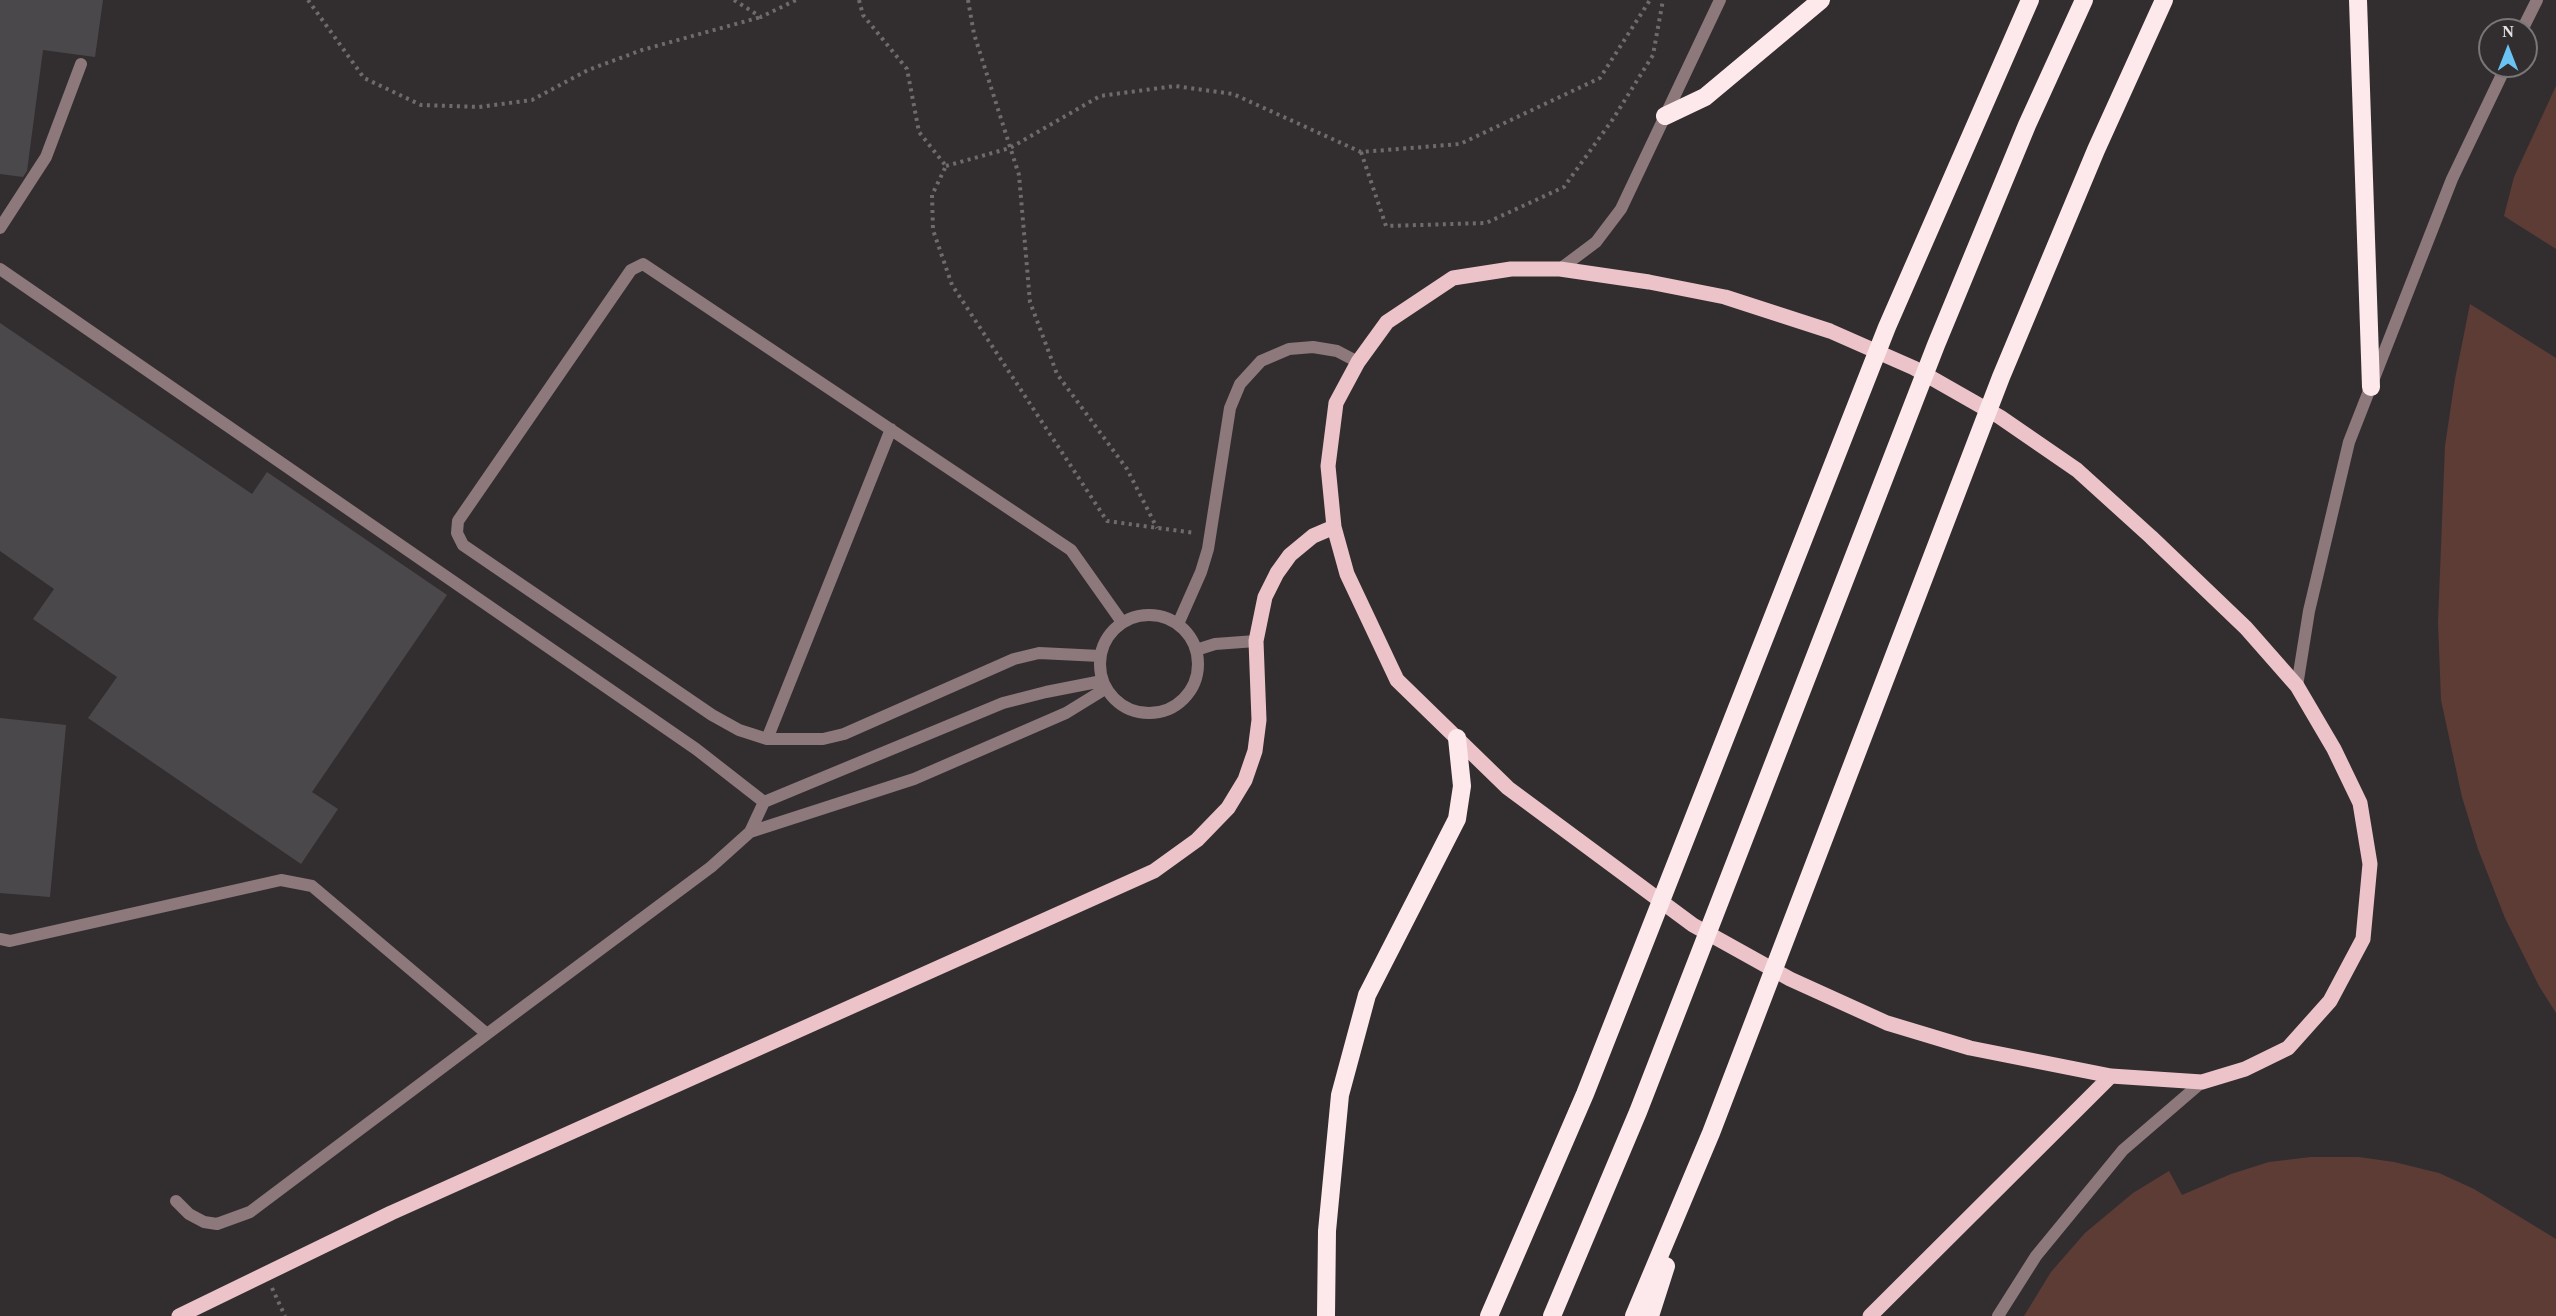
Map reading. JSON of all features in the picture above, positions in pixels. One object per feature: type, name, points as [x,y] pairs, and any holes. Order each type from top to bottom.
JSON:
[{"type":"highway","points":[[1665,116],[1705,97],[1821,0]]},
{"type":"highway","points":[[1489,1316],[1585,1094],[1887,327],[2030,0]]},
{"type":"highway","points":[[1552,1316],[1638,1112],[1936,345],[2027,125],[2084,0]]},
{"type":"highway","points":[[1634,1316],[1710,1133],[2001,377],[2096,150],[2164,0]]},
{"type":"highway","points":[[2358,0],[2371,387]]},
{"type":"highway","points":[[1326,1316],[1327,1231],[1340,1095],[1367,995],[1457,819],[1462,786],[1457,738]]},
{"type":"highway","points":[[1650,1316],[1710,1133]]},
{"type":"main road","points":[[1511,269],[1560,269],[1649,282],[1725,297],[1830,331],[1914,368],[2000,417],[2077,470],[2246,628],[2297,686],[2334,749],[2360,804],[2370,864],[2363,939],[2330,1001],[2288,1048],[2245,1069],[2202,1082],[2111,1076],[1971,1048],[1887,1023],[1790,979],[1693,925],[1508,788],[1397,680],[1347,574],[1334,527],[1328,466],[1336,403],[1358,362],[1387,321],[1453,278],[1511,269]]},
{"type":"main road","points":[[179,1316],[391,1213],[1154,871],[1197,840],[1228,808],[1245,780],[1255,751],[1259,720],[1256,641],[1265,597],[1277,573],[1290,555],[1313,536],[1334,527]]},
{"type":"main road","points":[[1870,1316],[2111,1076]]},
{"type":"street","points":[[1560,269],[1596,242],[1621,209],[1720,0]]},
{"type":"street","points":[[2529,18],[2537,0]]},
{"type":"street","points":[[0,228],[46,157],[81,64]]},
{"type":"street","points":[[2297,686],[2309,611],[2349,442],[2452,179],[2499,78]]},
{"type":"street","points":[[1100,656],[1040,653],[1014,659],[844,734],[823,739],[767,739],[739,730],[712,715],[463,545],[457,533],[458,520],[631,270],[643,264],[1071,550],[1122,622]]},
{"type":"street","points":[[0,269],[686,742],[764,802]]},
{"type":"street","points":[[1178,624],[1201,572],[1210,535],[1230,408],[1240,384],[1261,361],[1289,350],[1313,347],[1337,351],[1358,362]]},
{"type":"street","points":[[767,739],[891,429]]},
{"type":"street","points":[[1136,616],[1165,617],[1178,624],[1189,635],[1196,650],[1198,665],[1196,681],[1188,695],[1168,709],[1145,714],[1129,710],[1115,701],[1104,685],[1100,656],[1111,631],[1122,622],[1136,616]]},
{"type":"street","points":[[1196,650],[1215,644],[1256,641]]},
{"type":"street","points":[[176,1201],[189,1214],[204,1222],[217,1224],[250,1212],[711,867],[750,832],[764,802],[1003,704],[1046,692],[1104,685]]},
{"type":"street","points":[[750,832],[914,779],[1066,713],[1104,685]]},
{"type":"street","points":[[0,939],[10,941],[281,880],[312,886],[487,1034]]},
{"type":"street","points":[[1998,1316],[2036,1256],[2123,1150],[2202,1082]]},
{"type":"path","points":[[308,0],[364,78],[421,105],[479,107],[532,100],[588,70],[631,54],[761,17],[796,0]]},
{"type":"path","points":[[734,0],[761,17]]},
{"type":"path","points":[[859,0],[863,15],[907,69],[918,132],[946,166]]},
{"type":"path","points":[[968,0],[974,34],[1019,175],[1030,302],[1057,374],[1128,469],[1157,528]]},
{"type":"path","points":[[1210,535],[1107,520],[952,285],[933,230],[932,195],[946,166],[1010,148],[1100,96],[1175,86],[1233,94],[1361,152],[1460,144],[1600,78],[1650,0]]},
{"type":"path","points":[[1361,152],[1386,226],[1486,223],[1564,187],[1613,119],[1653,55],[1664,0]]},
{"type":"path","points":[[265,1274],[285,1316]]},
{"type":"shaded area","points":[[2556,86],[2556,249],[2504,216],[2514,177]]},
{"type":"shaded area","points":[[2470,304],[2556,358],[2556,1013],[2539,986],[2505,918],[2478,849],[2462,797],[2441,700],[2438,622],[2445,446]]},
{"type":"shaded area","points":[[2311,1157],[2359,1157],[2394,1162],[2439,1173],[2474,1189],[2556,1239],[2556,1316],[2024,1316],[2051,1272],[2085,1233],[2133,1193],[2169,1171],[2182,1195],[2231,1174],[2269,1162]]},
{"type":"building","points":[[0,0],[103,0],[95,57],[43,50],[27,171],[23,177],[0,174]]},
{"type":"building","points":[[0,323],[252,494],[267,472],[447,595],[312,792],[338,809],[301,864],[88,718],[117,677],[33,619],[54,589],[0,551]]},
{"type":"building","points":[[0,718],[66,725],[50,897],[0,893]]}]
